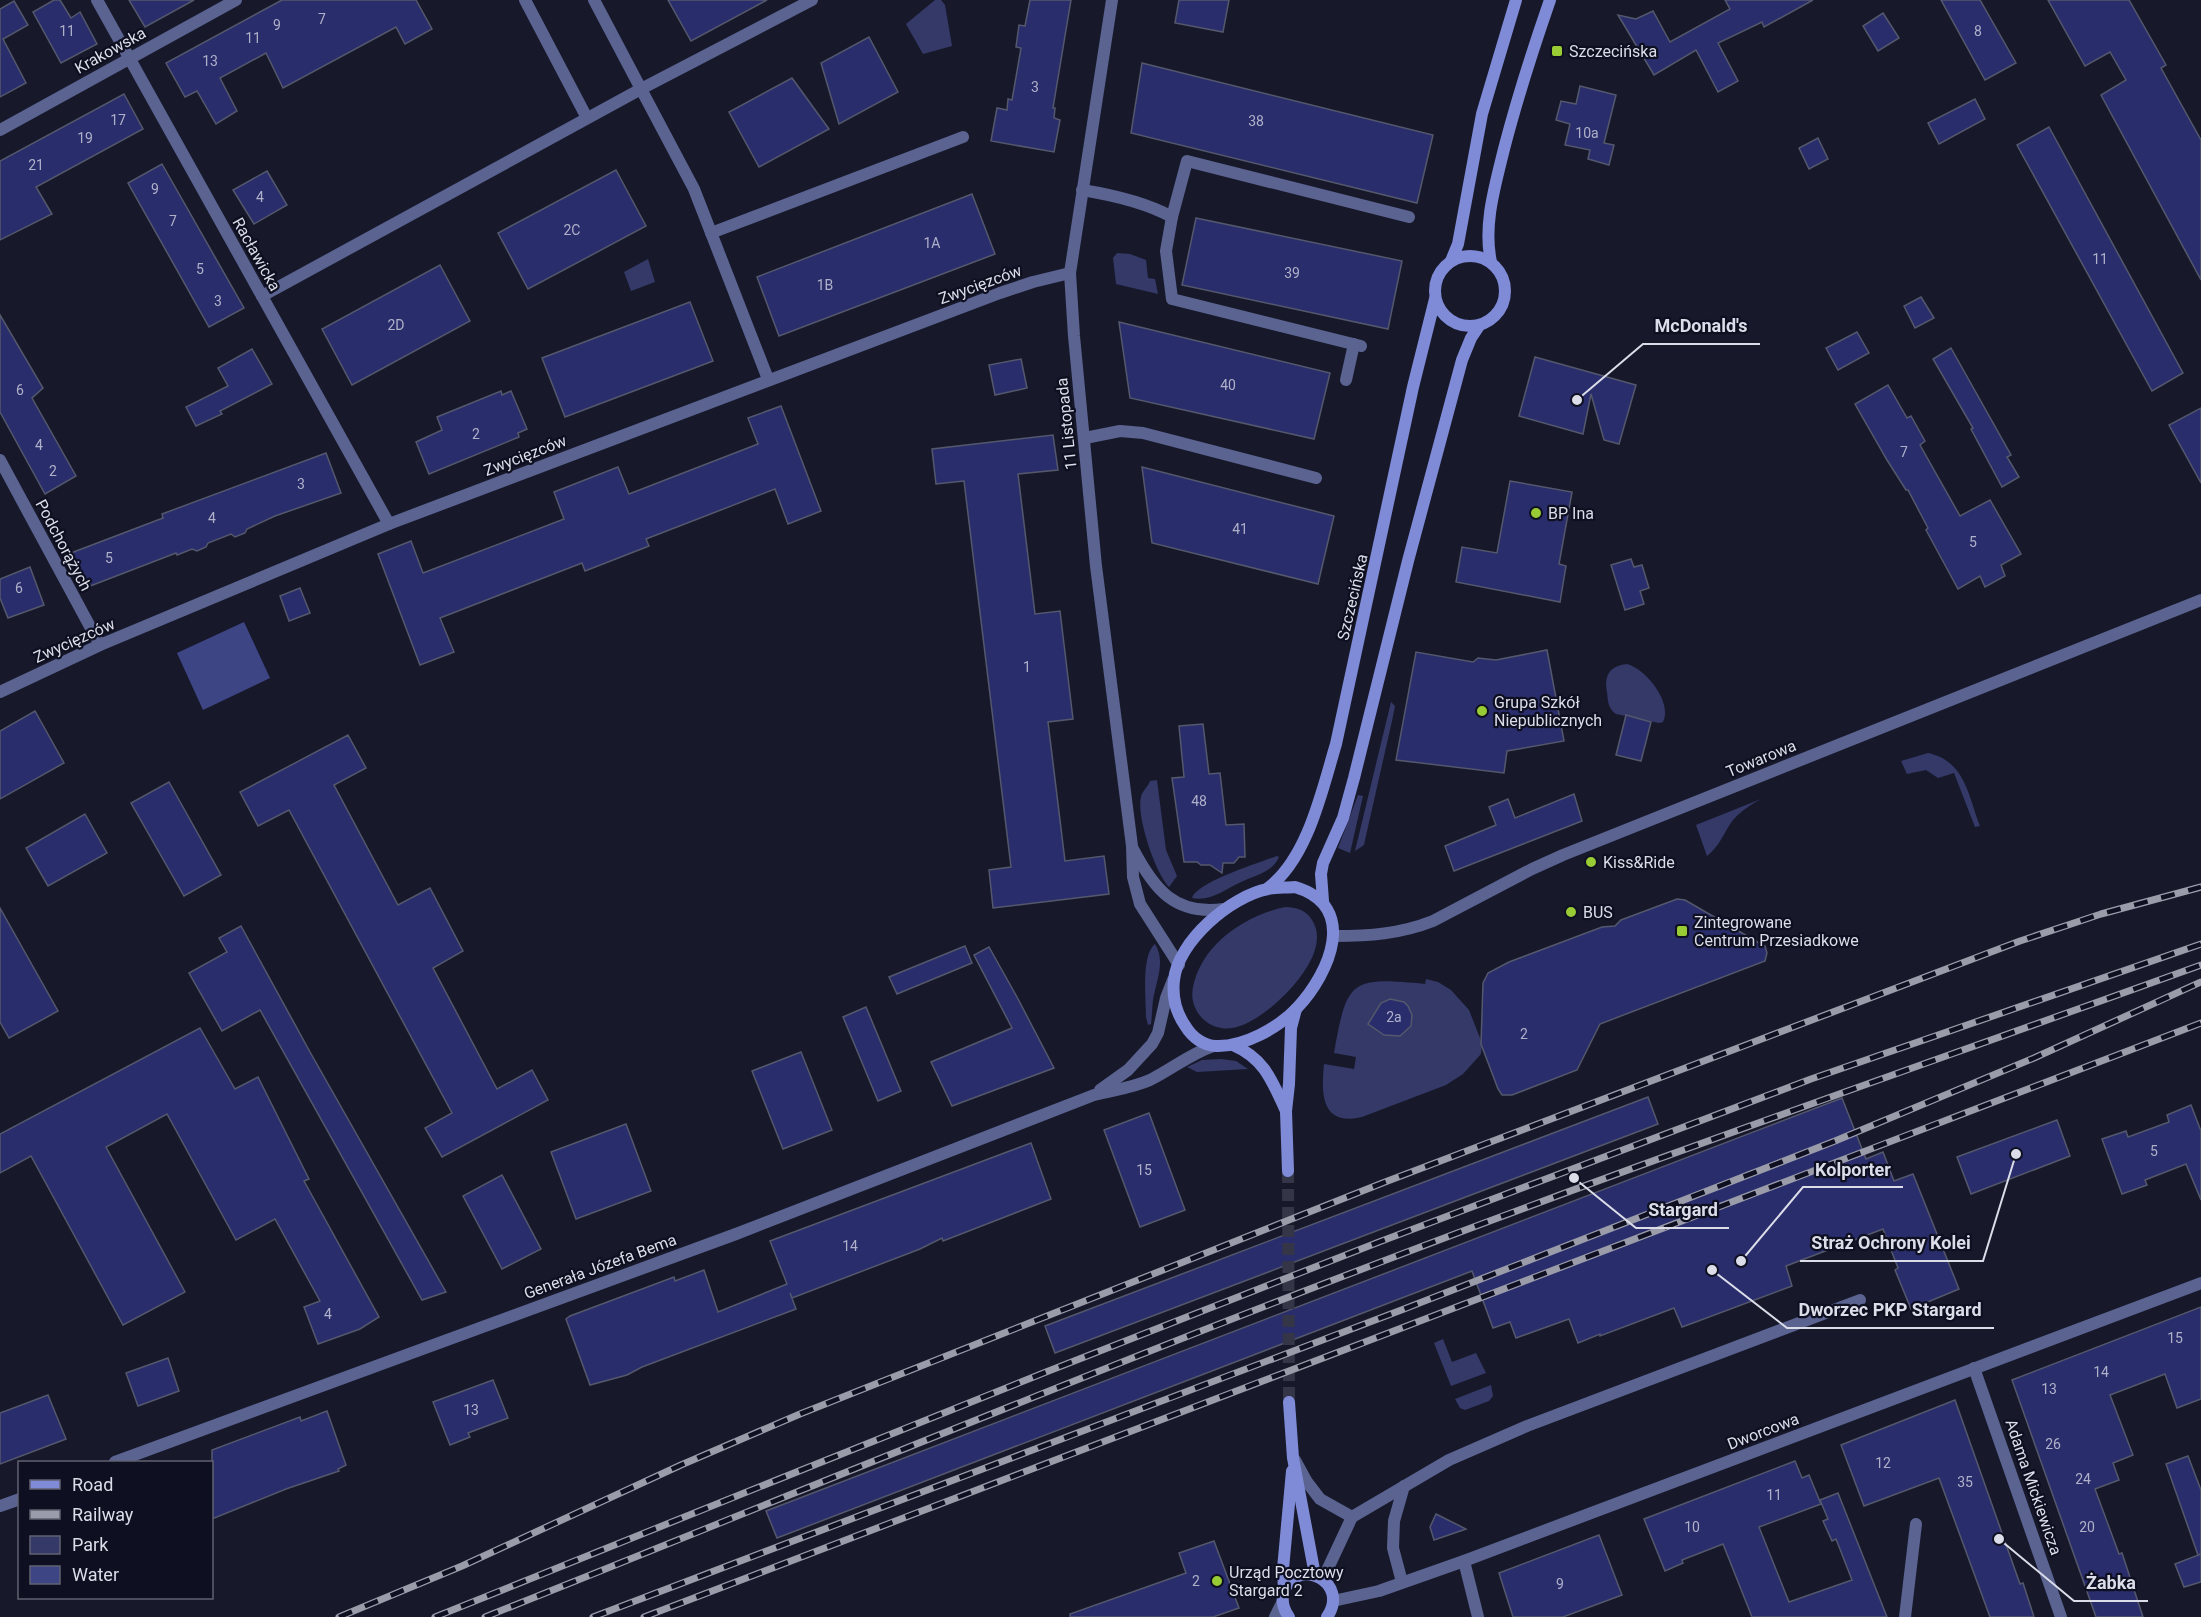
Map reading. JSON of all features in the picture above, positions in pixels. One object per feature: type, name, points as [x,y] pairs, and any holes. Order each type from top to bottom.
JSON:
[{"type":"main road","points":[[1451,261],[1471,256],[1481,257],[1491,262],[1502,274],[1506,290],[1503,303],[1493,318],[1479,326],[1467,327],[1456,324],[1446,318],[1435,300],[1434,293],[1437,277],[1451,261],[1458,244],[1482,114],[1516,0]]},
{"type":"main road","points":[[1491,262],[1487,243],[1488,224],[1499,169],[1512,117],[1550,0]]},
{"type":"main road","name":"Szczecińska","points":[[1268,888],[1280,879],[1295,858],[1320,796],[1336,744],[1413,387],[1435,300]]},
{"type":"main road","points":[[1323,901],[1310,892],[1295,887],[1268,888],[1249,895],[1224,909],[1196,935],[1174,978],[1175,1004],[1190,1033],[1213,1046],[1233,1045],[1273,1027],[1296,1009],[1314,988],[1325,968],[1334,936],[1331,916],[1323,901],[1321,874],[1323,863],[1343,818],[1462,360],[1479,326]]},
{"type":"main road","points":[[1288,1171],[1286,1111],[1291,1028],[1296,1009]]},
{"type":"main road","points":[[1233,1045],[1247,1051],[1266,1070],[1286,1111]]},
{"type":"main road","points":[[1289,1402],[1293,1458],[1319,1577],[1333,1593],[1332,1609],[1327,1617]]},
{"type":"main road","points":[[1283,1609],[1283,1569],[1293,1458]]},
{"type":"main road","points":[[1283,1609],[1292,1580],[1299,1576],[1319,1577]]},
{"type":"street","name":"Racławicka","points":[[97,0],[389,524]]},
{"type":"street","name":"Krakowska","points":[[0,130],[236,0]]},
{"type":"street","points":[[525,0],[587,118]]},
{"type":"street","points":[[594,0],[694,189],[768,379]]},
{"type":"street","points":[[262,296],[640,89],[812,0]]},
{"type":"street","name":"11 Listopada","points":[[1112,0],[1070,273],[1074,336],[1096,566],[1132,846],[1133,877],[1140,904],[1179,965]]},
{"type":"street","points":[[711,233],[963,137]]},
{"type":"street","points":[[1346,380],[1358,345],[1173,299],[1166,251],[1172,217],[1187,161],[1409,217]]},
{"type":"street","points":[[1082,190],[1106,194],[1151,207],[1172,217]]},
{"type":"street","name":"Zwycięzców","points":[[0,692],[100,645],[389,524],[768,379],[1017,287],[1070,273]]},
{"type":"street","points":[[1085,438],[1120,431],[1143,433],[1316,478]]},
{"type":"street","name":"Podchorążych","points":[[0,460],[100,645]]},
{"type":"street","name":"Towarowa","points":[[1334,936],[1383,935],[1433,921],[1542,864],[2201,600]]},
{"type":"street","name":"11 Listopada","points":[[1132,846],[1143,868],[1163,894],[1184,907],[1209,911],[1224,909]]},
{"type":"street","name":"Generała Józefa Bema","points":[[1094,1095],[1128,1070],[1152,1044],[1158,1033],[1166,998],[1174,978]]},
{"type":"street","name":"Generała Józefa Bema","points":[[119,1461],[736,1234],[1094,1095],[1133,1086],[1213,1046]]},
{"type":"street","name":"Dworcowa","points":[[1333,1601],[1370,1593],[1464,1561],[2201,1282]]},
{"type":"street","points":[[1319,1577],[1352,1517],[1449,1460],[1527,1426],[1860,1300]]},
{"type":"street","name":"Adama Mickiewicza","points":[[1974,1368],[2061,1617]]},
{"type":"street","points":[[1293,1458],[1320,1499],[1352,1517]]},
{"type":"street","points":[[1402,1582],[1393,1548],[1394,1521],[1404,1486]]},
{"type":"street","points":[[0,1506],[18,1500]]},
{"type":"street","points":[[1905,1617],[1916,1524]]},
{"type":"street","points":[[1464,1561],[1478,1617]]},
{"type":"green space","points":[[935,0],[941,0],[945,5],[952,46],[923,54],[906,24]]},
{"type":"green space","points":[[1117,253],[1130,254],[1146,260],[1148,278],[1155,279],[1158,294],[1116,284],[1113,258]]},
{"type":"green space","points":[[648,259],[655,282],[631,291],[624,272]]},
{"type":"green space","points":[[1627,664],[1642,672],[1656,688],[1664,706],[1663,722],[1616,714],[1611,709],[1606,686],[1607,677],[1616,667]]},
{"type":"green space","points":[[1391,702],[1395,706],[1364,845],[1355,851]]},
{"type":"green space","points":[[1928,753],[1950,763],[1958,771],[1968,791],[1980,826],[1975,827],[1954,773],[1938,778],[1926,770],[1907,774],[1901,761]]},
{"type":"green space","points":[[1157,780],[1166,850],[1177,876],[1169,887],[1158,870],[1141,817],[1142,795],[1150,781]]},
{"type":"green space","points":[[1358,795],[1363,796],[1350,853],[1338,848]]},
{"type":"green space","points":[[1761,799],[1736,817],[1707,856],[1696,825]]},
{"type":"green space","points":[[1279,857],[1272,867],[1263,873],[1212,897],[1192,898],[1196,892],[1216,880]]},
{"type":"green space","points":[[1285,907],[1304,911],[1312,920],[1317,933],[1316,948],[1300,978],[1275,1004],[1248,1023],[1225,1028],[1208,1023],[1198,1014],[1192,994],[1198,972],[1205,958],[1215,945],[1240,925],[1270,911]]},
{"type":"green space","points":[[1155,944],[1160,964],[1151,1024],[1148,1025],[1146,967]]},
{"type":"green space","points":[[1426,979],[1438,982],[1451,990],[1469,1010],[1482,1043],[1481,1054],[1463,1074],[1446,1085],[1362,1117],[1348,1119],[1338,1117],[1326,1105],[1323,1086],[1324,1064],[1354,1069],[1356,1057],[1334,1053],[1343,1010],[1349,997],[1357,988],[1367,983],[1381,981],[1425,984]]},
{"type":"green space","points":[[1202,1060],[1236,1061],[1248,1069],[1197,1072],[1187,1067]]},
{"type":"green space","points":[[1443,1339],[1452,1362],[1476,1353],[1486,1373],[1451,1386],[1434,1343]]},
{"type":"green space","points":[[1491,1385],[1493,1396],[1489,1401],[1465,1410],[1460,1408],[1455,1399]]},
{"type":"water","points":[[244,622],[270,678],[203,710],[177,653]]},
{"type":"building","points":[[54,0],[60,0],[71,18],[80,12],[97,44],[61,63],[33,12]]},
{"type":"building","points":[[129,0],[194,0],[145,27]]},
{"type":"building","points":[[282,0],[416,0],[432,29],[405,44],[396,27],[283,88],[266,53],[220,78],[237,111],[216,124],[197,91],[185,97],[166,63]]},
{"type":"building","points":[[668,0],[767,0],[691,41]]},
{"type":"building","points":[[1030,0],[1071,0],[1053,108],[1055,108],[1054,118],[1060,120],[1054,152],[991,141],[997,108],[1007,110],[1008,99],[1012,100],[1021,48],[1016,47],[1019,25],[1025,26]]},
{"type":"building","points":[[1179,0],[1229,0],[1223,32],[1175,23]]},
{"type":"building","points":[[1725,0],[1813,0],[1764,27],[1762,22],[1718,43],[1738,81],[1718,92],[1696,50],[1654,75],[1618,15],[1636,19],[1653,11],[1670,42],[1730,9]]},
{"type":"building","points":[[1941,0],[1980,0],[2016,63],[1985,80]]},
{"type":"building","points":[[2048,0],[2129,0],[2166,65],[2161,68],[2201,140],[2201,280],[2101,95],[2126,80],[2110,52],[2085,66]]},
{"type":"building","points":[[14,1],[28,25],[3,39],[26,83],[0,97],[0,9]]},
{"type":"building","points":[[1883,13],[1899,38],[1878,51],[1863,26]]},
{"type":"building","points":[[869,37],[898,92],[839,124],[821,63]]},
{"type":"building","points":[[1142,63],[1433,135],[1417,203],[1131,133]]},
{"type":"building","points":[[792,78],[829,129],[759,167],[729,112]]},
{"type":"building","points":[[1580,86],[1616,95],[1604,143],[1614,145],[1609,165],[1588,159],[1590,150],[1565,145],[1570,124],[1556,120],[1561,101],[1576,104]]},
{"type":"building","points":[[124,94],[143,129],[36,187],[52,214],[0,240],[0,161]]},
{"type":"building","points":[[1975,99],[1985,119],[1939,144],[1928,123]]},
{"type":"building","points":[[2049,127],[2183,373],[2152,391],[2017,145]]},
{"type":"building","points":[[1818,138],[1828,159],[1809,169],[1799,148]]},
{"type":"building","points":[[162,164],[244,308],[209,327],[128,183]]},
{"type":"building","points":[[616,170],[646,226],[528,289],[498,233]]},
{"type":"building","points":[[267,171],[287,205],[254,224],[233,190]]},
{"type":"building","points":[[972,194],[995,254],[779,336],[757,277]]},
{"type":"building","points":[[1196,218],[1402,261],[1388,329],[1182,285]]},
{"type":"building","points":[[440,265],[470,321],[352,385],[322,329]]},
{"type":"building","points":[[1921,297],[1934,318],[1915,328],[1904,306]]},
{"type":"building","points":[[690,302],[713,361],[565,417],[542,358]]},
{"type":"building","points":[[0,315],[43,388],[32,398],[76,476],[45,494],[0,412]]},
{"type":"building","points":[[1119,322],[1330,373],[1314,439],[1130,398]]},
{"type":"building","points":[[1857,332],[1869,353],[1838,370],[1826,348]]},
{"type":"building","points":[[1951,348],[2011,455],[2007,457],[2019,477],[2002,487],[1971,429],[1973,428],[1933,359]]},
{"type":"building","points":[[252,349],[272,384],[220,411],[222,414],[196,426],[186,407],[228,386],[218,368]]},
{"type":"building","points":[[1535,357],[1636,385],[1619,444],[1604,440],[1591,394],[1583,434],[1519,416]]},
{"type":"building","points":[[1021,359],[1027,388],[995,395],[989,365]]},
{"type":"building","points":[[1888,385],[1907,418],[1911,416],[1925,441],[1920,445],[1960,516],[1990,500],[2021,554],[2001,565],[2005,576],[1985,587],[1980,576],[1958,589],[1926,530],[1928,528],[1908,490],[1887,460],[1855,404]]},
{"type":"building","points":[[501,391],[502,395],[511,391],[527,429],[518,433],[519,437],[429,474],[416,442],[442,430],[437,417]]},
{"type":"building","points":[[781,406],[821,511],[788,524],[775,489],[646,539],[649,546],[585,571],[582,563],[440,618],[454,652],[420,665],[378,554],[411,541],[423,573],[564,519],[554,492],[618,467],[629,494],[758,444],[748,418]]},
{"type":"building","points":[[2201,408],[2201,483],[2169,425]]},
{"type":"building","points":[[1053,435],[1058,470],[1018,474],[1035,614],[1060,611],[1073,719],[1048,722],[1065,861],[1104,856],[1109,894],[993,908],[989,870],[1011,867],[964,481],[936,484],[932,449]]},
{"type":"building","points":[[326,453],[341,493],[275,516],[235,537],[231,534],[208,543],[206,547],[197,551],[192,549],[177,555],[176,553],[85,588],[71,553],[163,518],[162,514]]},
{"type":"building","points":[[1142,467],[1334,516],[1318,584],[1152,543]]},
{"type":"building","points":[[1510,481],[1572,492],[1559,564],[1566,566],[1560,602],[1456,582],[1462,547],[1497,553]]},
{"type":"building","points":[[1631,559],[1634,567],[1642,565],[1649,588],[1640,591],[1644,604],[1625,610],[1611,565]]},
{"type":"building","points":[[30,567],[44,605],[8,618],[0,598],[0,579]]},
{"type":"building","points":[[300,588],[310,613],[289,621],[280,596]]},
{"type":"building","name":"Grupa Szkół Niepublicznych","points":[[1547,650],[1564,741],[1507,751],[1504,773],[1396,760],[1416,652],[1473,662],[1478,658],[1496,660]]},
{"type":"building","points":[[35,711],[64,763],[0,799],[0,731]]},
{"type":"building","points":[[1626,715],[1651,722],[1641,761],[1616,755]]},
{"type":"building","points":[[1203,724],[1209,774],[1220,773],[1226,825],[1244,824],[1245,857],[1239,857],[1234,863],[1223,863],[1222,873],[1210,865],[1184,862],[1172,778],[1184,777],[1179,726]]},
{"type":"building","points":[[348,735],[366,768],[334,785],[398,905],[430,888],[463,951],[433,968],[497,1089],[532,1070],[548,1100],[442,1157],[425,1128],[452,1113],[289,810],[258,826],[240,792]]},
{"type":"building","points":[[169,782],[221,875],[184,896],[131,803]]},
{"type":"building","points":[[1574,794],[1582,821],[1454,871],[1445,846],[1496,825],[1489,807],[1508,799],[1515,818]]},
{"type":"building","points":[[85,814],[107,853],[48,886],[26,848]]},
{"type":"building","points":[[1677,899],[1685,900],[1765,946],[1767,953],[1765,961],[1600,1024],[1577,1070],[1512,1095],[1502,1095],[1481,1044],[1483,983],[1488,973],[1509,962],[1602,927],[1615,926],[1621,920]]},
{"type":"building","points":[[0,908],[58,1011],[9,1038],[0,1022]]},
{"type":"building","points":[[241,926],[446,1292],[422,1300],[260,1010],[222,1031],[189,973],[227,952],[219,938]]},
{"type":"building","points":[[965,946],[972,963],[897,994],[889,977]]},
{"type":"building","points":[[989,947],[1054,1068],[952,1106],[931,1062],[1012,1028],[974,955]]},
{"type":"building","points":[[1390,999],[1404,1002],[1412,1015],[1411,1026],[1400,1036],[1384,1035],[1368,1024],[1381,1003]]},
{"type":"building","points":[[866,1007],[901,1091],[878,1101],[843,1017]]},
{"type":"building","points":[[200,1028],[235,1089],[258,1077],[309,1179],[304,1181],[379,1317],[360,1329],[318,1344],[304,1307],[320,1301],[275,1219],[236,1240],[167,1114],[106,1147],[185,1292],[123,1325],[31,1156],[0,1173],[0,1134]]},
{"type":"building","points":[[801,1052],[832,1130],[783,1149],[752,1071]]},
{"type":"building","points":[[1648,1097],[1658,1124],[1055,1353],[1045,1326]]},
{"type":"building","points":[[1842,1098],[1866,1159],[1883,1152],[1894,1181],[1913,1174],[1959,1289],[1911,1309],[1895,1270],[1898,1268],[1883,1229],[1786,1266],[1792,1286],[1682,1327],[1674,1308],[1578,1343],[1569,1319],[1516,1338],[1510,1322],[1493,1328],[1472,1271],[777,1538],[766,1511]]},
{"type":"building","points":[[2191,1105],[2201,1131],[2201,1200],[2186,1164],[2145,1180],[2147,1185],[2122,1194],[2102,1139],[2126,1131],[2128,1137],[2169,1122],[2167,1115]]},
{"type":"building","points":[[1149,1113],[1185,1210],[1140,1227],[1104,1130]]},
{"type":"building","points":[[2057,1120],[2070,1156],[1971,1194],[1957,1157]]},
{"type":"building","points":[[626,1124],[651,1191],[576,1219],[551,1152]]},
{"type":"building","points":[[1031,1143],[1051,1199],[943,1241],[942,1238],[920,1249],[792,1298],[790,1293],[796,1309],[642,1367],[627,1375],[590,1385],[566,1319],[570,1316],[674,1277],[675,1281],[704,1270],[718,1312],[787,1284],[770,1241]]},
{"type":"building","points":[[502,1175],[541,1249],[502,1269],[463,1196]]},
{"type":"building","points":[[2201,1307],[2201,1399],[2177,1408],[2165,1374],[2110,1395],[2133,1455],[2113,1463],[2119,1480],[2095,1489],[2119,1554],[2122,1553],[2143,1617],[2096,1617],[2012,1380]]},
{"type":"building","points":[[168,1358],[179,1391],[138,1406],[126,1373]]},
{"type":"building","points":[[493,1380],[508,1418],[468,1433],[470,1437],[450,1445],[433,1402]]},
{"type":"building","points":[[48,1395],[66,1439],[0,1464],[0,1413]]},
{"type":"building","points":[[1955,1400],[2020,1584],[2023,1583],[2034,1617],[1990,1617],[1939,1478],[1864,1506],[1841,1445]]},
{"type":"building","points":[[327,1411],[346,1465],[338,1469],[339,1471],[286,1489],[213,1519],[212,1450],[300,1417],[301,1421]]},
{"type":"building","points":[[2188,1456],[2201,1490],[2201,1554],[2198,1555],[2166,1464]]},
{"type":"building","points":[[1795,1461],[1802,1478],[1809,1475],[1821,1504],[1759,1527],[1789,1602],[1852,1580],[1836,1539],[1832,1541],[1823,1521],[1828,1519],[1820,1500],[1838,1493],[1887,1617],[1752,1617],[1723,1544],[1682,1560],[1683,1563],[1665,1571],[1644,1519]]},
{"type":"building","points":[[1436,1514],[1466,1529],[1434,1540],[1430,1527]]},
{"type":"building","points":[[1599,1535],[1622,1595],[1563,1617],[1513,1617],[1499,1573]]},
{"type":"building","points":[[1214,1541],[1239,1608],[1213,1617],[1070,1617],[1070,1614],[1186,1573],[1179,1553]]},
{"type":"building","points":[[2201,1554],[2201,1582],[2184,1587],[2175,1564]]},
{"type":"tunnel","points":[[1288,1171],[1289,1402]]},
{"type":"railway","points":[[339,1617],[462,1566],[681,1465],[800,1414],[1385,1182],[2020,941],[2101,914],[2201,887]]},
{"type":"railway","points":[[435,1617],[1046,1372],[1379,1242],[1811,1079],[2201,944]]},
{"type":"railway","points":[[485,1617],[1047,1392],[1386,1260],[1691,1147],[2201,965]]},
{"type":"railway","points":[[593,1617],[1404,1309],[1835,1141],[2034,1058],[2201,982]]},
{"type":"railway","points":[[644,1617],[2201,1023]]},
{"type":"place","name":"Szczecińska","points":[[1557,51]]},
{"type":"place","name":"McDonald's","points":[[1577,400]]},
{"type":"place","name":"BP Ina","points":[[1536,513]]},
{"type":"place","name":"Grupa Szkół Niepublicznych","points":[[1482,711]]},
{"type":"place","name":"Kiss&Ride","points":[[1591,862]]},
{"type":"place","name":"BUS","points":[[1571,912]]},
{"type":"place","name":"Zintegrowane Centrum Przesiadkowe","points":[[1682,931]]},
{"type":"place","name":"Straż Ochrony Kolei","points":[[2016,1154]]},
{"type":"place","name":"Stargard","points":[[1574,1178]]},
{"type":"place","name":"Kolporter","points":[[1741,1261]]},
{"type":"place","name":"Dworzec PKP Stargard","points":[[1712,1270]]},
{"type":"place","name":"Żabka","points":[[1999,1539]]},
{"type":"place","name":"Urząd Pocztowy Stargard 2","points":[[1217,1581]]}]
